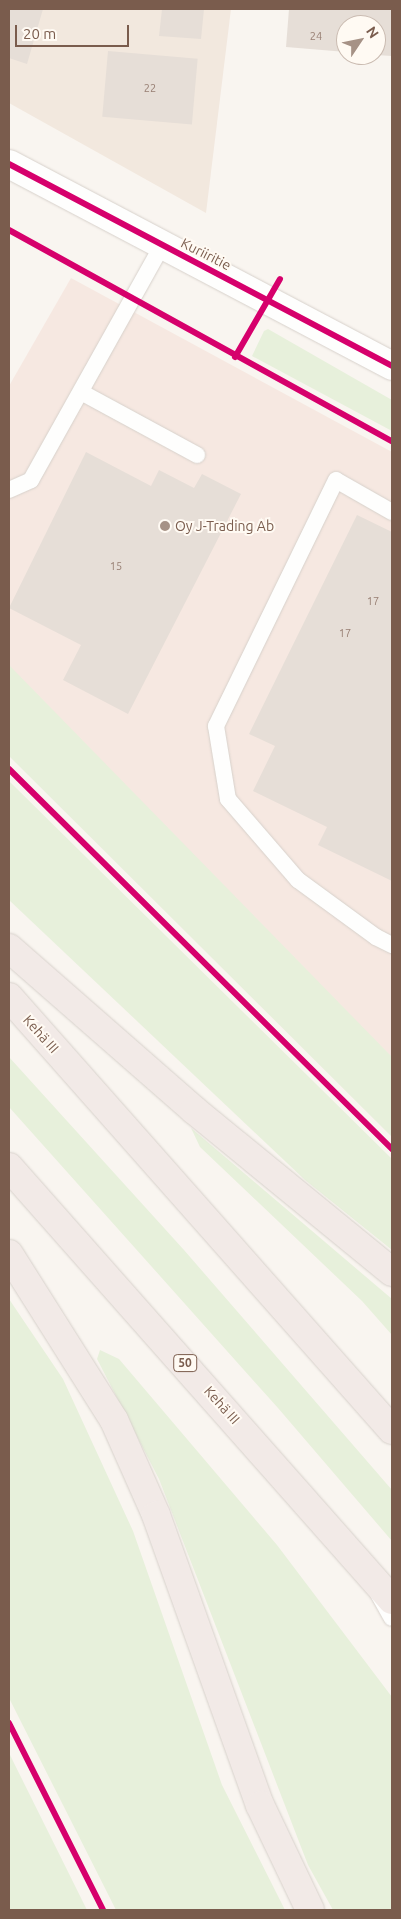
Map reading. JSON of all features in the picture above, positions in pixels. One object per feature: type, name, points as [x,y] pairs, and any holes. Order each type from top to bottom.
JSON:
[{"type":"highway","points":[[9,948],[194,1110],[392,1272]]},
{"type":"highway","name":"Kehä III","points":[[9,997],[392,1430]]},
{"type":"highway","name":"Kehä III","points":[[9,1167],[360,1560],[392,1600]]},
{"type":"highway","points":[[9,1254],[114,1420],[156,1515],[260,1805],[310,1910]]},
{"type":"street","name":"Kuriiritie","points":[[9,164],[392,366]]},
{"type":"lane","points":[[9,490],[31,480],[162,246]]},
{"type":"lane","points":[[81,392],[197,454]]},
{"type":"lane","points":[[392,512],[336,480],[216,726],[228,798],[298,880],[376,938],[392,945]]},
{"type":"lane","points":[[360,1560],[392,1618]]},
{"type":"shaded area","points":[[9,9],[231,9],[206,213],[9,103]]},
{"type":"shaded area","points":[[71,278],[392,452],[392,1062],[9,669],[9,386]]},
{"type":"green space","points":[[268,329],[392,400],[392,431],[252,356],[264,331]]},
{"type":"green space","points":[[9,665],[392,1057],[392,1137],[9,756]]},
{"type":"green space","points":[[9,781],[392,1159],[392,1250],[305,1180],[9,900]]},
{"type":"green space","points":[[9,1057],[184,1250],[392,1490],[392,1541],[278,1408],[9,1107]]},
{"type":"green space","points":[[191,1128],[392,1299],[392,1335],[362,1301],[200,1147]]},
{"type":"green space","points":[[9,1299],[63,1379],[133,1531],[222,1785],[285,1910],[116,1910],[9,1698]]},
{"type":"green space","points":[[100,1350],[119,1359],[277,1545],[392,1697],[392,1910],[333,1910],[308,1865],[159,1479],[97,1359]]},
{"type":"green space","points":[[9,1753],[87,1910],[9,1910]]},
{"type":"building","points":[[9,9],[43,9],[27,64],[9,58]]},
{"type":"building","points":[[162,9],[204,9],[201,39],[159,36]]},
{"type":"building","points":[[289,9],[392,9],[392,56],[386,56],[386,15],[336,15],[336,51],[286,47]]},
{"type":"building","points":[[108,51],[198,59],[192,125],[102,117]]},
{"type":"building","points":[[86,452],[151,486],[159,470],[194,488],[202,474],[241,494],[128,714],[63,680],[81,645],[9,608]]},
{"type":"building","points":[[357,515],[392,532],[392,881],[318,845],[327,827],[253,791],[275,746],[249,734]]},
{"type":"cycle path","points":[[9,164],[392,366]]},
{"type":"cycle path","points":[[9,230],[392,441]]},
{"type":"cycle path","points":[[235,357],[280,279]]},
{"type":"cycle path","points":[[9,769],[392,1149]]},
{"type":"cycle path","points":[[9,1723],[103,1910]]},
{"type":"place","name":"Oy J-Trading Ab","points":[[165,526]]}]
